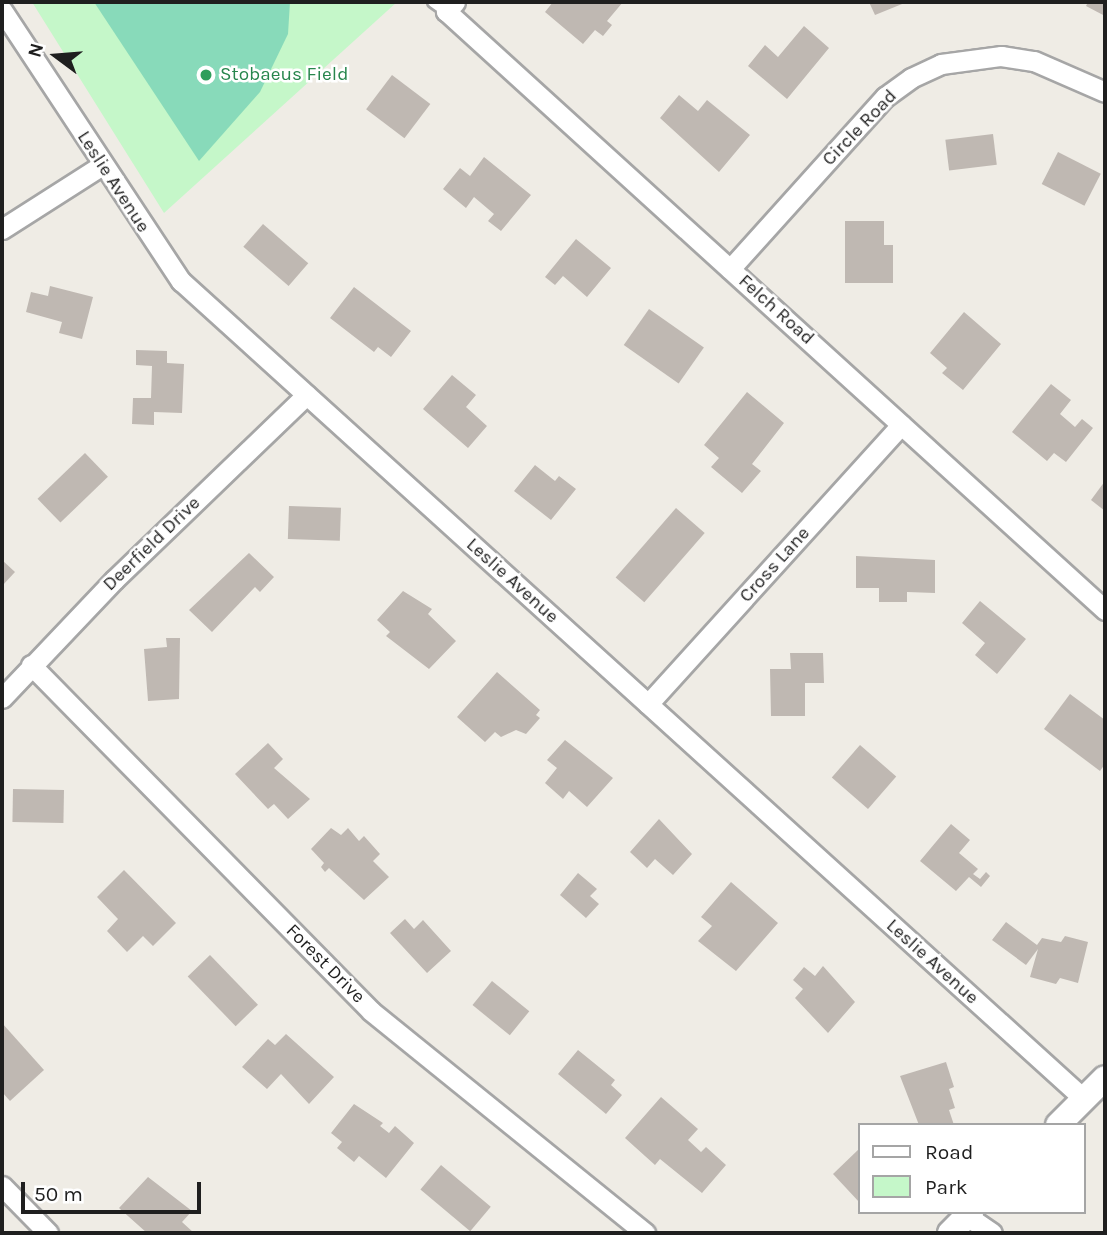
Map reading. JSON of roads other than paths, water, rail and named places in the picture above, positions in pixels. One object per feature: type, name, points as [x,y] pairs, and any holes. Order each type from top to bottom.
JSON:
[{"type":"street","name":"Felch Road","points":[[445,5],[1105,610]]},
{"type":"street","name":"Leslie Avenue","points":[[2,10],[181,281],[1084,1099]]},
{"type":"street","name":"Circle Road","points":[[730,269],[885,97],[911,78],[955,61],[1001,56],[1034,61],[1105,92]]},
{"type":"street","points":[[2,229],[102,165]]},
{"type":"street","name":"Deerfield Drive","points":[[2,698],[31,665],[306,395]]},
{"type":"street","name":"Cross Lane","points":[[648,704],[901,425]]},
{"type":"street","name":"Forest Drive","points":[[31,665],[371,1011],[645,1233]]},
{"type":"street","points":[[1060,1123],[1105,1078]]},
{"type":"street","points":[[2,1186],[48,1233]]},
{"type":"street","points":[[963,1220],[992,1233]]},
{"type":"place","name":"Stobaeus Field","points":[[206,75]]}]
